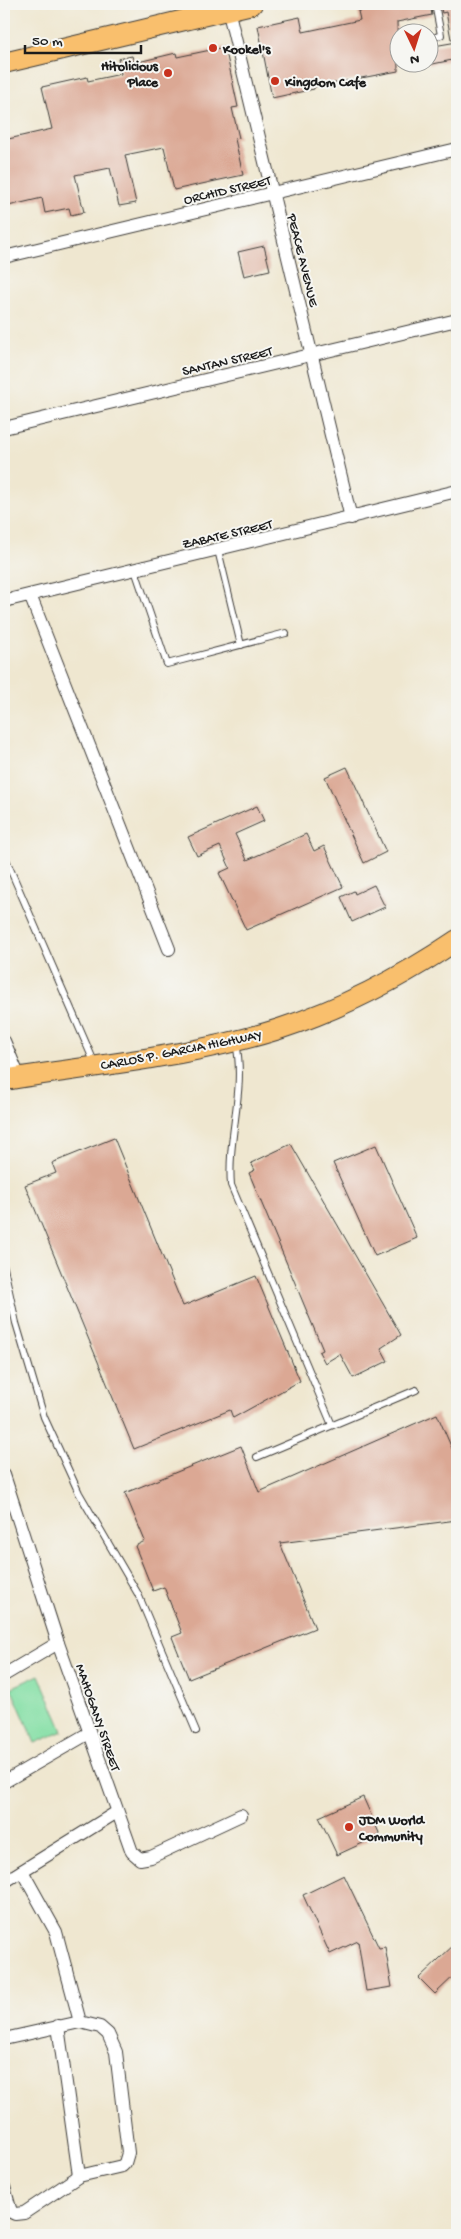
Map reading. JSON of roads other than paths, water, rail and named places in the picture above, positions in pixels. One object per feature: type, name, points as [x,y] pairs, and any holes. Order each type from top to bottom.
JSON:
[{"type":"main road","points":[[4,63],[204,12],[252,4]]},
{"type":"main road","name":"CARLOS P. GARCIA HIGHWAY","points":[[12,1078],[96,1066],[236,1041],[329,1011],[372,992],[417,967],[457,940]]},
{"type":"street","name":"PEACE AVENUE","points":[[228,9],[351,518]]},
{"type":"street","name":"ORCHID STREET","points":[[4,257],[457,149]]},
{"type":"street","name":"SANTAN STREET","points":[[4,428],[457,320]]},
{"type":"street","name":"ZABATE STREET","points":[[4,601],[457,491]]},
{"type":"street","points":[[30,595],[169,949]]},
{"type":"street","points":[[4,1041],[12,1078]]},
{"type":"street","name":"MAHOGANY STREET","points":[[4,1475],[58,1643],[132,1852],[140,1859],[151,1857],[241,1815]]},
{"type":"street","points":[[4,1675],[58,1643]]},
{"type":"street","points":[[4,1782],[89,1733]]},
{"type":"street","points":[[4,1882],[117,1812]]},
{"type":"street","points":[[22,1871],[45,1909],[56,1932],[80,2022]]},
{"type":"street","points":[[4,2038],[80,2022],[100,2027],[112,2041],[116,2052],[128,2153],[122,2166],[79,2176],[31,2210],[20,2214],[11,2212],[4,2187]]},
{"type":"street","points":[[58,2026],[79,2176]]},
{"type":"lane","points":[[434,4],[441,31],[438,38]]},
{"type":"lane","points":[[218,550],[241,645]]},
{"type":"lane","points":[[135,570],[166,664],[286,633]]},
{"type":"lane","points":[[4,855],[96,1066]]},
{"type":"lane","points":[[236,1041],[240,1068],[231,1152],[231,1184],[332,1425]]},
{"type":"lane","points":[[4,1268],[16,1323],[44,1417],[79,1493],[138,1594],[196,1731]]},
{"type":"lane","points":[[257,1457],[416,1390]]},
{"type":"place","name":"Kookel's","points":[[213,48]]},
{"type":"place","name":"Hitolicious Place","points":[[168,73]]},
{"type":"place","name":"Kingdom Cafe","points":[[275,81]]},
{"type":"place","name":"JDM World Community","points":[[349,1827]]}]
